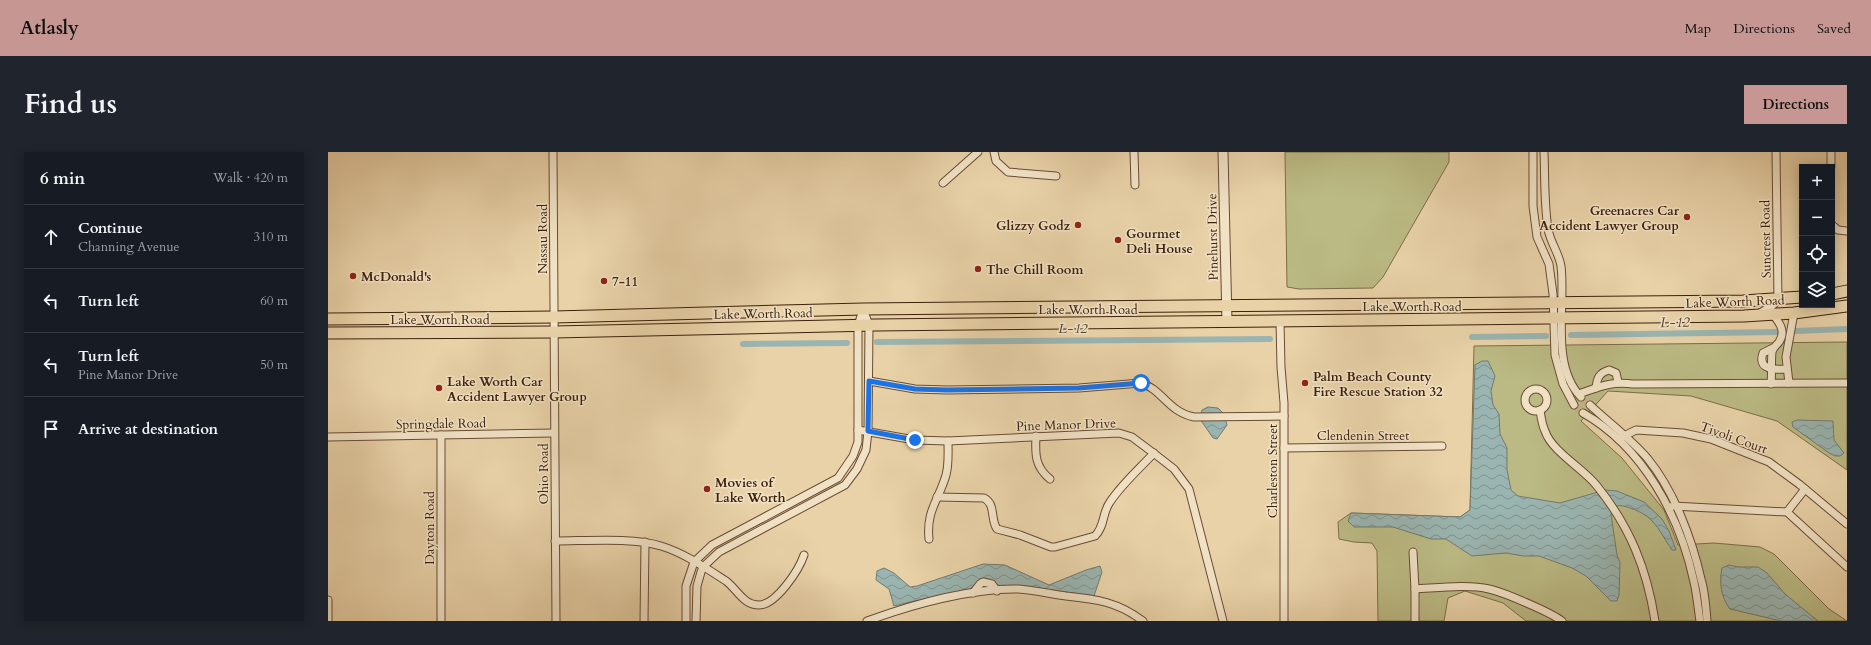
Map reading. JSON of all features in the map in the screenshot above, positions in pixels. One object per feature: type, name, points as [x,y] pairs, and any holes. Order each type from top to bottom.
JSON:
[{"type":"main road","points":[[1835,293],[1847,291]]},
{"type":"main road","name":"Lake Worth Road","points":[[328,334],[554,325],[822,310],[1558,303],[1778,300],[1799,297]]},
{"type":"main road","name":"Lake Worth Road","points":[[328,319],[733,328],[864,325],[1757,316],[1847,306]]},
{"type":"main road","points":[[1074,324],[1093,317],[1102,308]]},
{"type":"main road","points":[[733,328],[742,318],[779,317],[822,310]]},
{"type":"street","name":"Nassau Road","points":[[553,152],[554,325]]},
{"type":"street","points":[[943,184],[978,152]]},
{"type":"street","points":[[994,152],[996,161],[1008,172],[1056,176]]},
{"type":"street","points":[[1134,152],[1135,185]]},
{"type":"street","name":"Pinehurst Drive","points":[[1223,152],[1227,322]]},
{"type":"street","points":[[1533,152],[1534,214],[1537,237],[1549,264],[1558,303]]},
{"type":"street","points":[[1544,152],[1548,230],[1561,264],[1555,355],[1560,374],[1574,405]]},
{"type":"street","name":"Suncrest Road","points":[[1776,152],[1778,300]]},
{"type":"street","points":[[1831,152],[1831,164]]},
{"type":"street","points":[[1835,228],[1838,230],[1847,231]]},
{"type":"street","points":[[1757,316],[1778,300]]},
{"type":"street","points":[[696,621],[697,586],[703,567],[720,552],[845,485],[857,469],[866,450],[868,431],[869,381],[863,309]]},
{"type":"street","points":[[1789,383],[1787,369],[1787,347],[1794,313]]},
{"type":"street","points":[[1773,315],[1780,323],[1782,330],[1779,343],[1773,348],[1767,350],[1761,357],[1766,368],[1772,370],[1787,369]]},
{"type":"street","points":[[1557,319],[1567,371],[1570,380],[1581,396],[1606,384],[1618,382],[1633,384],[1847,383]]},
{"type":"street","name":"Charleston Street","points":[[1280,321],[1284,416],[1284,621]]},
{"type":"street","name":"Ohio Road","points":[[554,325],[556,621]]},
{"type":"street","points":[[686,621],[686,586],[694,562],[712,545],[838,478],[853,456],[858,442],[864,325]]},
{"type":"street","points":[[1771,384],[1773,348]]},
{"type":"street","points":[[1596,388],[1597,378],[1600,374],[1609,370],[1616,373],[1618,382]]},
{"type":"street","points":[[1560,374],[1567,371]]},
{"type":"street","points":[[869,381],[915,389],[947,390],[1079,388],[1141,383],[1148,385],[1155,390],[1175,409],[1185,415],[1194,417],[1284,416]]},
{"type":"street","points":[[1590,405],[1626,435],[1649,461],[1671,495],[1684,524],[1702,580],[1708,621]]},
{"type":"street","points":[[1540,410],[1545,432],[1554,447],[1596,484],[1616,511],[1632,539],[1643,566],[1655,621]]},
{"type":"street","points":[[1583,413],[1618,439],[1642,466],[1666,505],[1677,527],[1694,581],[1700,621]]},
{"type":"street","name":"Pine Manor Drive","points":[[858,430],[915,440],[948,441],[1119,433],[1132,437],[1174,469],[1189,489],[1223,621]]},
{"type":"street","name":"Tivoli Court","points":[[1618,439],[1636,430],[1699,435],[1769,462],[1805,489],[1847,524]]},
{"type":"street","name":"Springdale Road","points":[[328,437],[554,433]]},
{"type":"street","name":"Dayton Road","points":[[440,435],[441,621]]},
{"type":"street","points":[[1036,436],[1037,461],[1041,472],[1050,479]]},
{"type":"street","points":[[929,539],[928,528],[932,505],[937,497],[946,474],[948,441]]},
{"type":"street","name":"Clendenin Street","points":[[1284,448],[1442,446]]},
{"type":"street","points":[[937,497],[984,498],[988,500],[992,506],[994,525],[997,529],[1055,547],[1095,536],[1102,525],[1110,500],[1154,453]]},
{"type":"street","points":[[1787,512],[1805,489]]},
{"type":"street","points":[[1666,505],[1787,512],[1847,567]]},
{"type":"street","points":[[555,540],[645,542],[673,551],[694,562],[726,581],[749,603],[762,605],[770,602],[776,597],[800,566],[804,555]]},
{"type":"street","points":[[644,621],[645,542]]},
{"type":"street","points":[[1413,552],[1415,621]]},
{"type":"street","points":[[1415,589],[1489,589],[1534,607],[1562,621]]},
{"type":"street","points":[[867,621],[906,607],[973,593],[1018,590],[1095,599],[1114,604],[1132,613],[1143,621]]},
{"type":"street","points":[[328,600],[328,621]]},
{"type":"shaded area","points":[[1285,152],[1449,152],[1449,162],[1383,277],[1373,288],[1299,289],[1287,287]]},
{"type":"shaded area","points":[[1847,342],[1847,470],[1777,421],[1691,396],[1608,391],[1581,421],[1622,458],[1664,510],[1678,545],[1714,543],[1760,547],[1774,554],[1829,609],[1847,621],[1526,621],[1503,603],[1465,591],[1448,598],[1444,621],[1378,621],[1377,551],[1372,543],[1339,539],[1338,522],[1351,513],[1460,517],[1470,510],[1474,346]]},
{"type":"water","points":[[1482,361],[1488,361],[1495,376],[1491,391],[1493,405],[1499,414],[1500,434],[1507,448],[1507,470],[1511,490],[1518,496],[1560,503],[1605,490],[1617,491],[1644,502],[1662,519],[1669,531],[1676,550],[1672,550],[1655,524],[1645,515],[1626,507],[1615,506],[1611,514],[1617,555],[1620,563],[1619,595],[1617,601],[1611,601],[1586,576],[1572,568],[1539,556],[1523,556],[1506,553],[1472,556],[1446,539],[1431,539],[1393,527],[1354,527],[1348,521],[1351,513],[1460,517],[1470,510],[1475,365]]},
{"type":"water","points":[[1208,407],[1218,408],[1224,414],[1227,425],[1217,439],[1213,438],[1200,419],[1202,410]]},
{"type":"water","points":[[1797,420],[1833,421],[1834,440],[1844,453],[1840,456],[1835,456],[1829,453],[1793,427],[1792,422]]},
{"type":"water","points":[[983,564],[1005,565],[1049,585],[1100,566],[1102,572],[1094,596],[1024,586],[1001,587],[986,578],[978,581],[968,591],[894,606],[889,589],[876,580],[877,571],[884,568],[894,573],[910,587],[917,586]]},
{"type":"water","points":[[1729,565],[1738,567],[1758,567],[1767,573],[1785,594],[1818,621],[1781,621],[1730,609],[1723,595],[1721,584],[1722,568]]},
{"type":"waterway","name":"L-12","points":[[1795,331],[1847,329]]},
{"type":"waterway","name":"L-12","points":[[1571,335],[1779,332]]},
{"type":"waterway","name":"L-12","points":[[1472,337],[1546,336]]},
{"type":"waterway","name":"L-12","points":[[877,342],[1270,339]]},
{"type":"waterway","name":"L-12","points":[[743,344],[847,343]]},
{"type":"tunnel","points":[[1582,398],[1590,405]]},
{"type":"tunnel","points":[[1574,405],[1583,413]]},
{"type":"place","name":"Greenacres Car Accident Lawyer Group","points":[[1687,217]]},
{"type":"place","name":"Glizzy Godz","points":[[1078,225]]},
{"type":"place","name":"Gourmet Deli House","points":[[1118,240]]},
{"type":"place","name":"The Chill Room","points":[[978,269]]},
{"type":"place","name":"McDonald's","points":[[353,276]]},
{"type":"place","name":"7-11","points":[[604,281]]},
{"type":"place","name":"Palm Beach County Fire Rescue Station 32","points":[[1305,383]]},
{"type":"place","name":"Lake Worth Car Accident Lawyer Group","points":[[439,388]]},
{"type":"place","name":"Movies of Lake Worth","points":[[707,489]]},
{"type":"route","points":[[915,440],[868,431],[869,381],[915,389],[947,390],[1079,388],[1141,383]]}]
